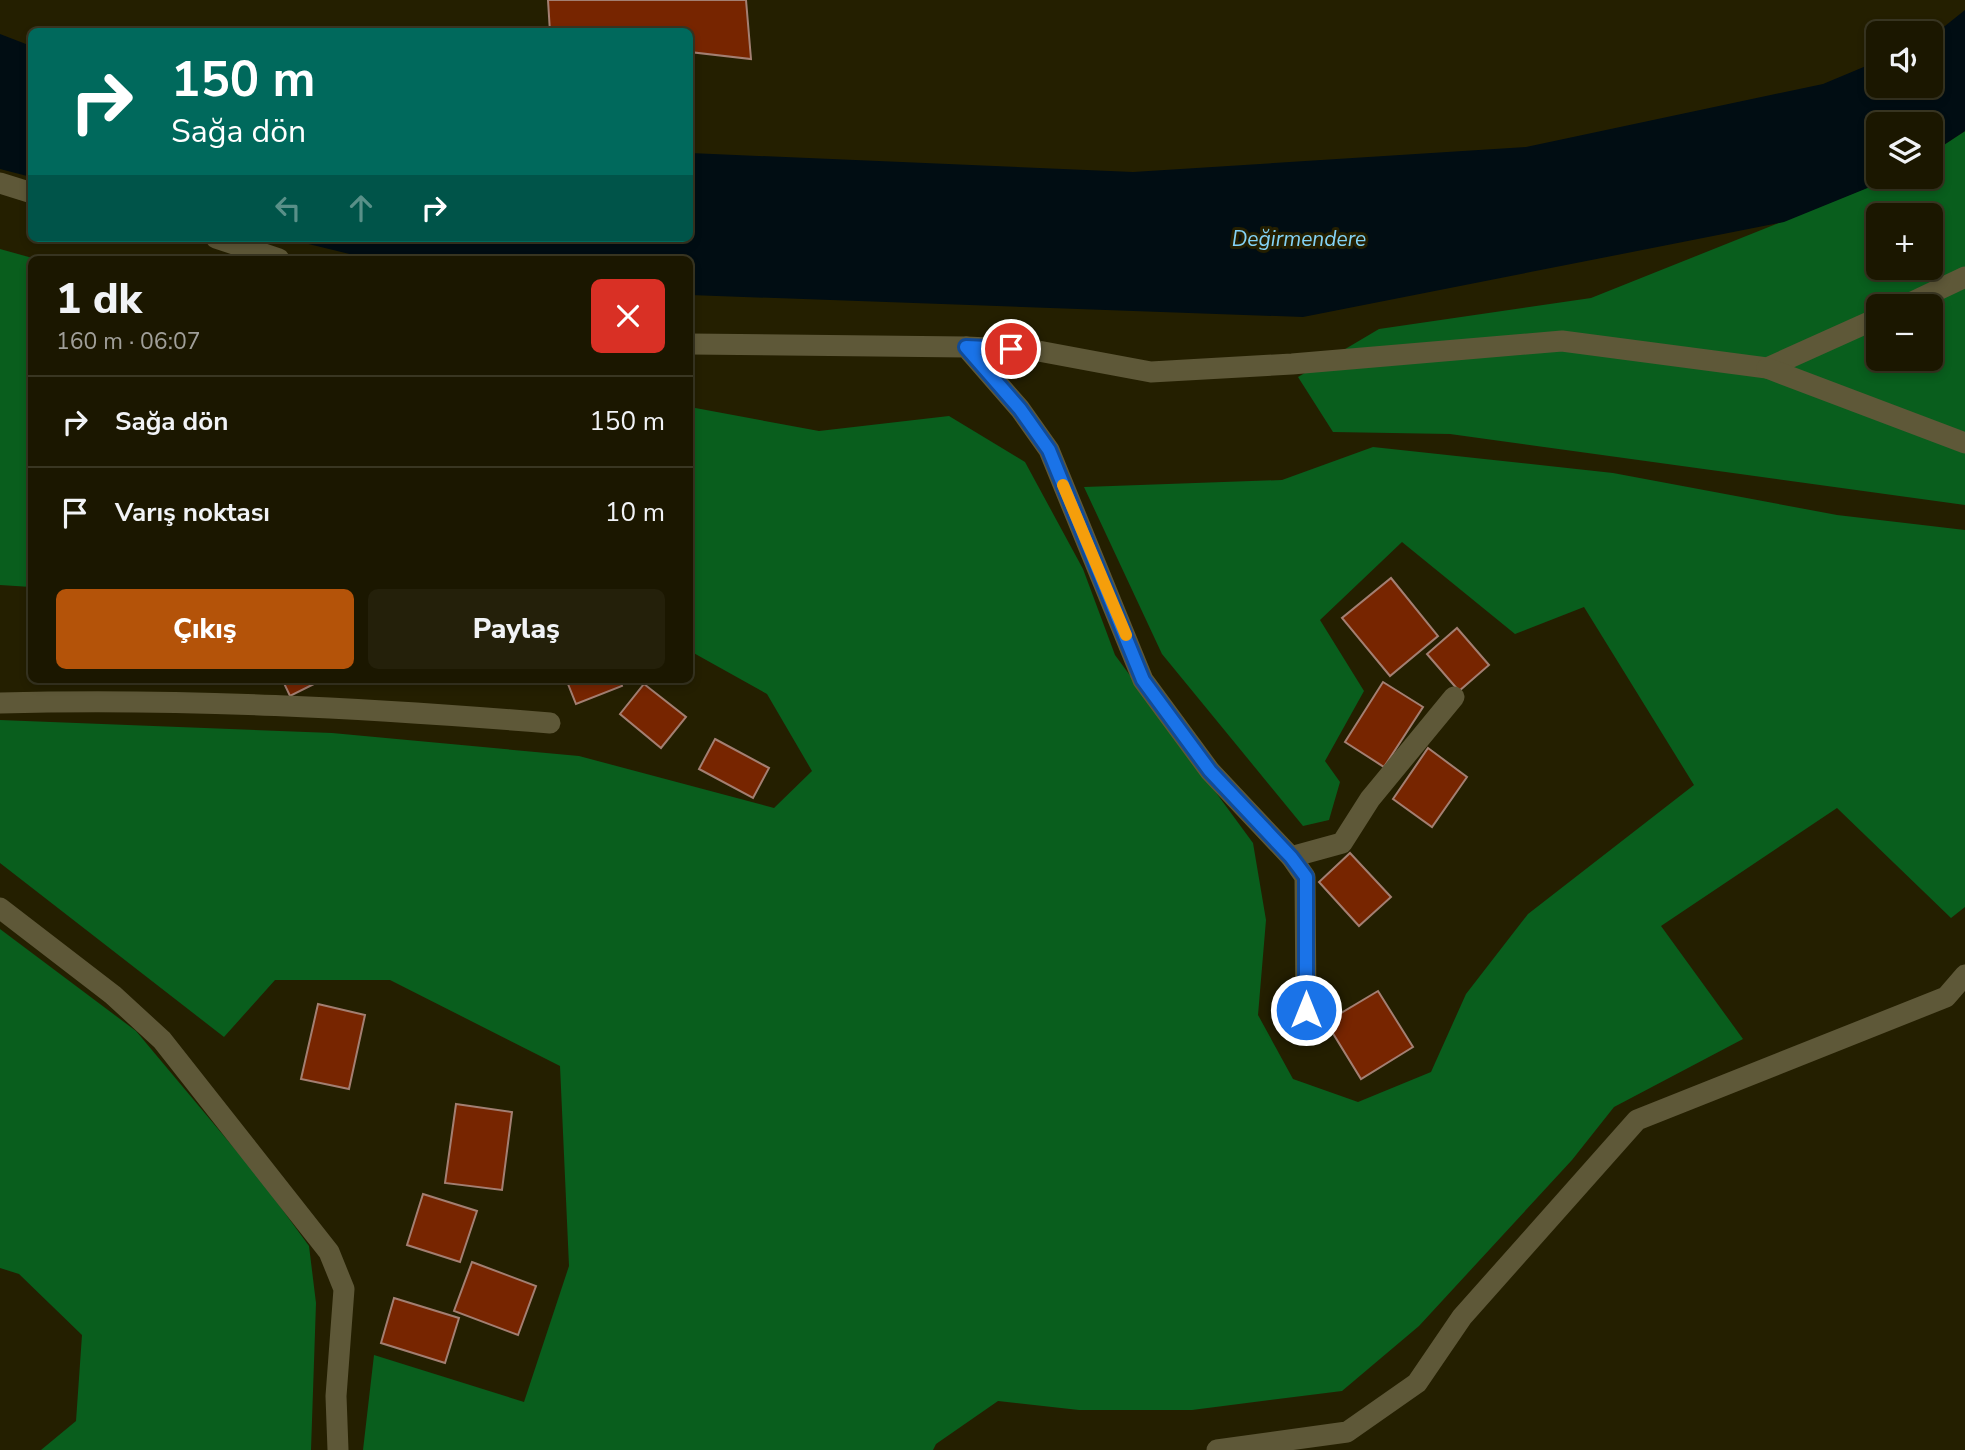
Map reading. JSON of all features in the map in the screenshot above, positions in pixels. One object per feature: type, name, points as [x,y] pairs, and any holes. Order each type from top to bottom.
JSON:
[{"type":"street","points":[[0,183],[28,192]]},
{"type":"street","points":[[228,242],[270,256]]},
{"type":"street","points":[[1928,294],[1965,276]]},
{"type":"street","points":[[1767,368],[1866,323]]},
{"type":"street","points":[[693,344],[1033,350],[1151,372],[1562,341],[1767,368],[1965,443]]},
{"type":"street","points":[[966,347],[1020,409],[1049,450],[1143,680],[1210,771],[1291,857],[1306,877],[1306,1010]]},
{"type":"street","points":[[1291,857],[1342,843],[1370,799],[1454,697]]},
{"type":"street","points":[[0,703],[77,701],[366,708],[550,723]]},
{"type":"street","points":[[0,908],[113,995],[162,1040],[329,1252],[345,1289],[336,1396],[338,1450]]},
{"type":"street","points":[[1217,1450],[1347,1432],[1417,1383],[1462,1317],[1637,1120],[1946,998],[1965,975]]},
{"type":"green space","points":[[1965,131],[1965,505],[1450,434],[1333,432],[1298,377],[1379,329],[1591,298],[1866,188],[1943,189],[1943,145]]},
{"type":"green space","points":[[0,249],[28,257],[28,587],[0,585]]},
{"type":"green space","points":[[693,408],[819,431],[949,416],[1025,462],[1083,569],[1115,655],[1253,843],[1266,920],[1258,1015],[1293,1079],[1358,1102],[1431,1072],[1466,994],[1528,914],[1694,785],[1584,607],[1515,634],[1402,542],[1320,620],[1364,691],[1325,761],[1340,782],[1329,820],[1303,826],[1162,654],[1084,487],[1282,480],[1373,447],[1613,473],[1837,515],[1965,530],[1965,907],[1951,918],[1837,808],[1661,926],[1743,1039],[1614,1107],[1572,1160],[1419,1326],[1342,1391],[1192,1410],[1079,1410],[998,1401],[936,1444],[933,1450],[363,1450],[374,1355],[524,1402],[569,1266],[560,1066],[390,980],[275,980],[224,1037],[0,863],[0,720],[332,733],[579,756],[774,808],[812,771],[767,694],[693,653]]},
{"type":"green space","points":[[0,929],[136,1031],[260,1179],[309,1246],[316,1303],[311,1450],[41,1450],[76,1421],[82,1335],[19,1274],[0,1268]]},
{"type":"water","name":"Değirmendere","points":[[1965,10],[1965,131],[1943,145],[1943,112],[1866,112],[1866,189],[1784,222],[1303,317],[693,295],[693,256],[358,256],[300,242],[693,242],[693,153],[1133,172],[1526,147],[1823,84],[1866,66],[1866,98],[1943,98],[1943,28]]},
{"type":"water","points":[[0,34],[28,45],[28,176],[0,169]]},
{"type":"building","points":[[548,0],[746,0],[751,59],[693,52],[693,28],[550,28]]},
{"type":"building","points":[[1391,578],[1438,636],[1390,676],[1342,618]]},
{"type":"building","points":[[1457,628],[1489,665],[1459,691],[1427,654]]},
{"type":"building","points":[[1383,682],[1423,707],[1384,767],[1345,742]]},
{"type":"building","points":[[284,683],[316,683],[290,696]]},
{"type":"building","points":[[568,683],[621,683],[622,686],[576,704]]},
{"type":"building","points":[[644,684],[686,717],[661,748],[620,714]]},
{"type":"building","points":[[715,739],[769,768],[753,798],[699,769]]},
{"type":"building","points":[[1428,748],[1467,777],[1432,827],[1393,799]]},
{"type":"building","points":[[1350,853],[1391,897],[1359,926],[1319,882]]},
{"type":"building","points":[[1378,991],[1413,1047],[1361,1079],[1326,1022]]},
{"type":"building","points":[[318,1004],[365,1015],[349,1089],[301,1079]]},
{"type":"building","points":[[456,1104],[512,1112],[502,1190],[445,1183]]},
{"type":"building","points":[[423,1194],[477,1211],[460,1262],[407,1245]]},
{"type":"building","points":[[472,1262],[536,1286],[518,1335],[454,1311]]},
{"type":"building","points":[[394,1298],[459,1318],[445,1363],[381,1343]]},
{"type":"slow traffic","points":[[1063,485],[1126,635]]},
{"type":"route","points":[[1011,349],[966,347],[1020,409],[1049,450],[1143,680],[1210,771],[1291,857],[1306,877],[1306,1010]]}]
